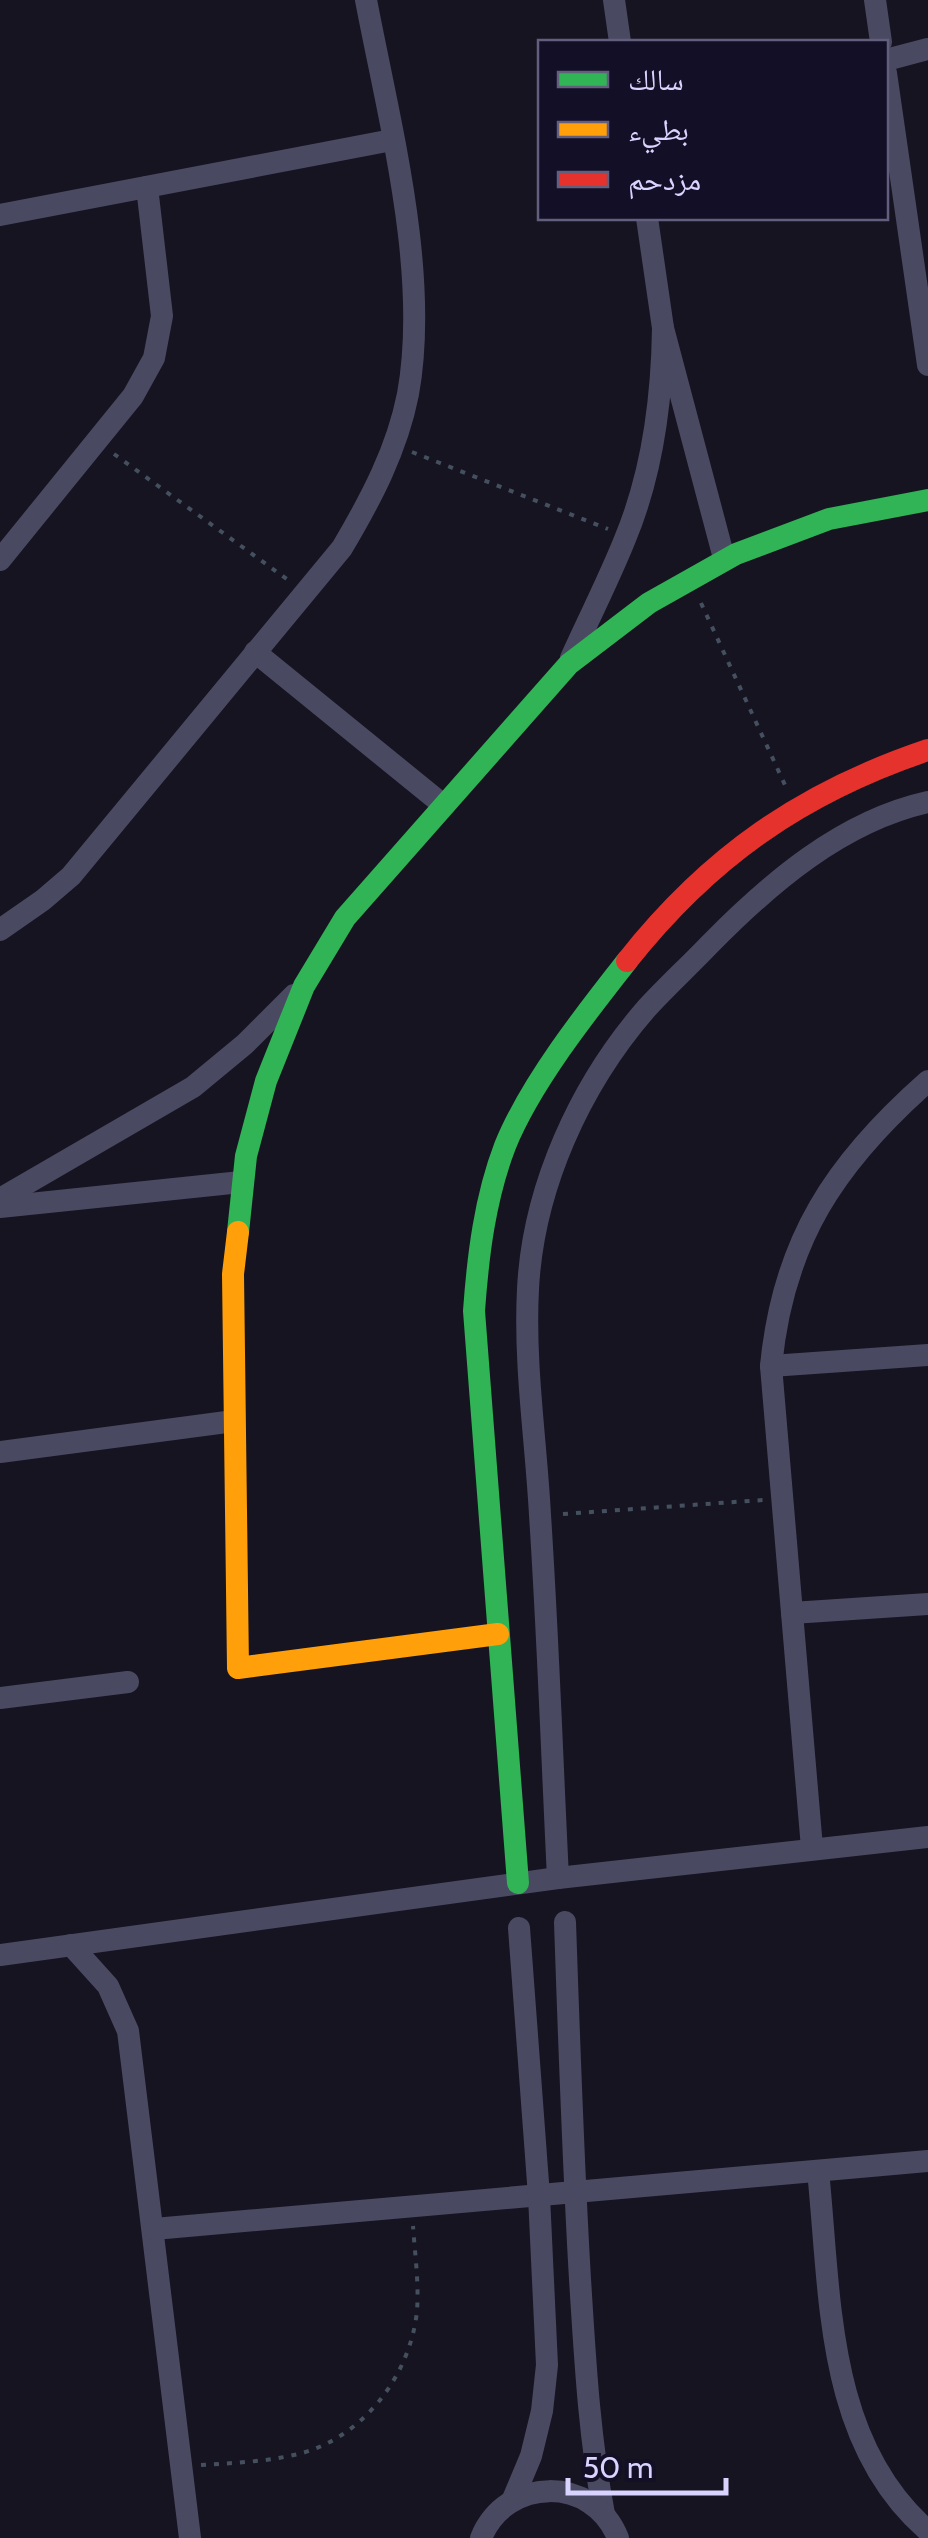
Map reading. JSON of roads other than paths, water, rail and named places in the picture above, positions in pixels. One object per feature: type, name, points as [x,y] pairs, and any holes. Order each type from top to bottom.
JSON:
[{"type":"street","points":[[0,930],[44,900],[70,876],[342,548],[372,498],[394,445],[408,395],[414,342],[408,238],[366,0]]},
{"type":"street","points":[[614,0],[620,40]]},
{"type":"street","points":[[875,0],[881,40]]},
{"type":"street","points":[[888,59],[928,49]]},
{"type":"street","points":[[888,87],[928,365]]},
{"type":"street","points":[[0,216],[392,140]]},
{"type":"street","points":[[0,560],[145,378],[160,338],[160,294],[147,187]]},
{"type":"street","points":[[647,220],[664,328],[724,558]]},
{"type":"street","points":[[569,664],[626,536],[654,439],[664,328]]},
{"type":"street","points":[[498,1634],[238,1668],[232,1274],[242,1182],[266,1080],[304,986],[345,918],[569,664],[632,611],[724,558],[852,512],[928,500]]},
{"type":"street","points":[[255,652],[442,804]]},
{"type":"street","points":[[518,1883],[474,1311],[482,1232],[506,1144],[530,1098],[592,1004],[631,954],[712,869],[795,807],[862,772],[928,750]]},
{"type":"street","points":[[558,1878],[528,1356],[528,1287],[538,1219],[558,1152],[589,1089],[645,1011],[735,918],[787,873],[846,834],[909,806],[928,802]]},
{"type":"street","points":[[0,1199],[193,1087],[245,1044],[304,986]]},
{"type":"street","points":[[812,1848],[771,1366],[775,1325],[784,1285],[816,1209],[840,1175],[904,1102],[928,1081]]},
{"type":"street","points":[[0,1207],[242,1182]]},
{"type":"street","points":[[771,1366],[928,1355]]},
{"type":"street","points":[[0,1452],[234,1421]]},
{"type":"street","points":[[792,1613],[928,1604]]},
{"type":"street","points":[[0,1698],[128,1682]]},
{"type":"street","points":[[0,1955],[518,1883],[928,1837]]},
{"type":"street","points":[[565,1922],[589,2425],[604,2514]]},
{"type":"street","points":[[478,2533],[513,2498],[531,2456],[542,2411],[546,2364],[519,1928]]},
{"type":"street","points":[[70,1945],[108,1986],[128,2031],[190,2538]]},
{"type":"street","points":[[154,2229],[928,2161]]},
{"type":"street","points":[[818,2171],[844,2397],[860,2441],[883,2482],[928,2531]]},
{"type":"street","points":[[513,2498],[536,2490],[561,2490],[585,2498],[604,2514],[618,2538]]}]
